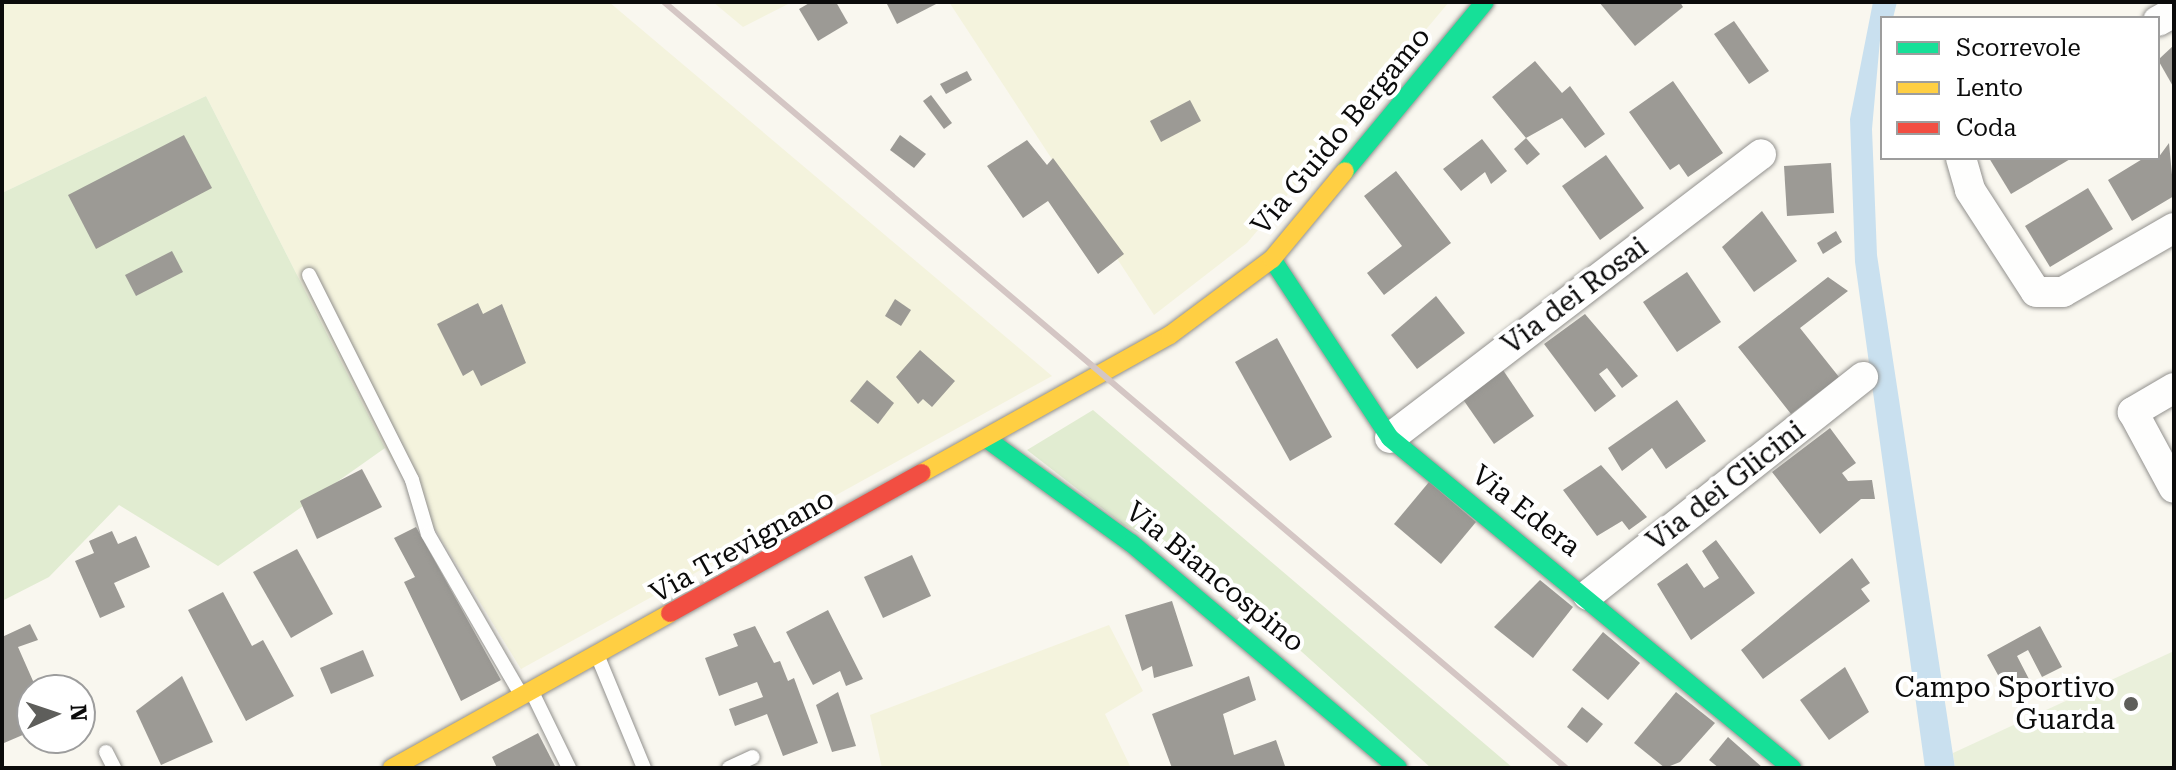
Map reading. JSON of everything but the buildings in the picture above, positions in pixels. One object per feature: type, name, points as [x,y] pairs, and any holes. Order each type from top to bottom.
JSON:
[{"type":"main road","name":"Via Guido Bergamo","points":[[988,440],[1141,354],[1272,259],[1485,2]]},
{"type":"main road","name":"Via Edera","points":[[1272,259],[1390,438],[1588,595],[1792,768]]},
{"type":"main road","name":"Via Trevignano","points":[[392,768],[988,440]]},
{"type":"main road","name":"Via Biancospino","points":[[988,440],[1131,543],[1398,768]]},
{"type":"street","name":"Via dei Rosai","points":[[1390,438],[1761,154]]},
{"type":"street","points":[[1962,160],[1970,190],[2036,292],[2063,292],[2174,228]]},
{"type":"street","name":"Via dei Glicini","points":[[1588,595],[1863,377]]},
{"type":"street","points":[[2174,388],[2133,412],[2174,488]]},
{"type":"lane","points":[[309,275],[412,480],[428,534],[569,768]]},
{"type":"lane","points":[[598,656],[644,768]]},
{"type":"lane","points":[[106,752],[114,768]]},
{"type":"lane","points":[[729,768],[753,757]]},
{"type":"green space","points":[[2,2],[609,2],[1052,376],[521,669],[385,448],[206,96],[2,193]]},
{"type":"green space","points":[[713,2],[792,2],[743,27]]},
{"type":"green space","points":[[949,2],[1449,2],[1247,243],[1154,315]]},
{"type":"green space","points":[[206,96],[385,448],[218,566],[119,505],[49,577],[2,601],[2,193]]},
{"type":"green space","points":[[1093,410],[1513,768],[1431,768],[1214,573],[1124,525],[1027,450]]},
{"type":"green space","points":[[1109,625],[1143,691],[1105,714],[1131,768],[882,768],[870,715]]},
{"type":"green space","name":"Campo Sportivo Guarda","points":[[2174,651],[2174,768],[1955,768],[1953,753]]},
{"type":"water","points":[[1873,2],[1897,2],[1894,16],[1880,16],[1872,129],[1877,255],[1955,768],[1925,768],[1855,262],[1850,119]]},
{"type":"railway","points":[[664,2],[1566,768]]},
{"type":"traffic: fast","points":[[1345,171],[1485,2]]},
{"type":"traffic: fast","points":[[1272,259],[1390,438],[1792,768]]},
{"type":"traffic: fast","points":[[988,440],[1131,543],[1398,768]]},
{"type":"traffic: slow","points":[[922,473],[1170,335],[1272,259],[1345,171]]},
{"type":"traffic: slow","points":[[392,768],[670,613]]},
{"type":"traffic: jam","points":[[670,613],[922,473]]},
{"type":"place","name":"Campo Sportivo Guarda","points":[[2131,704]]}]
